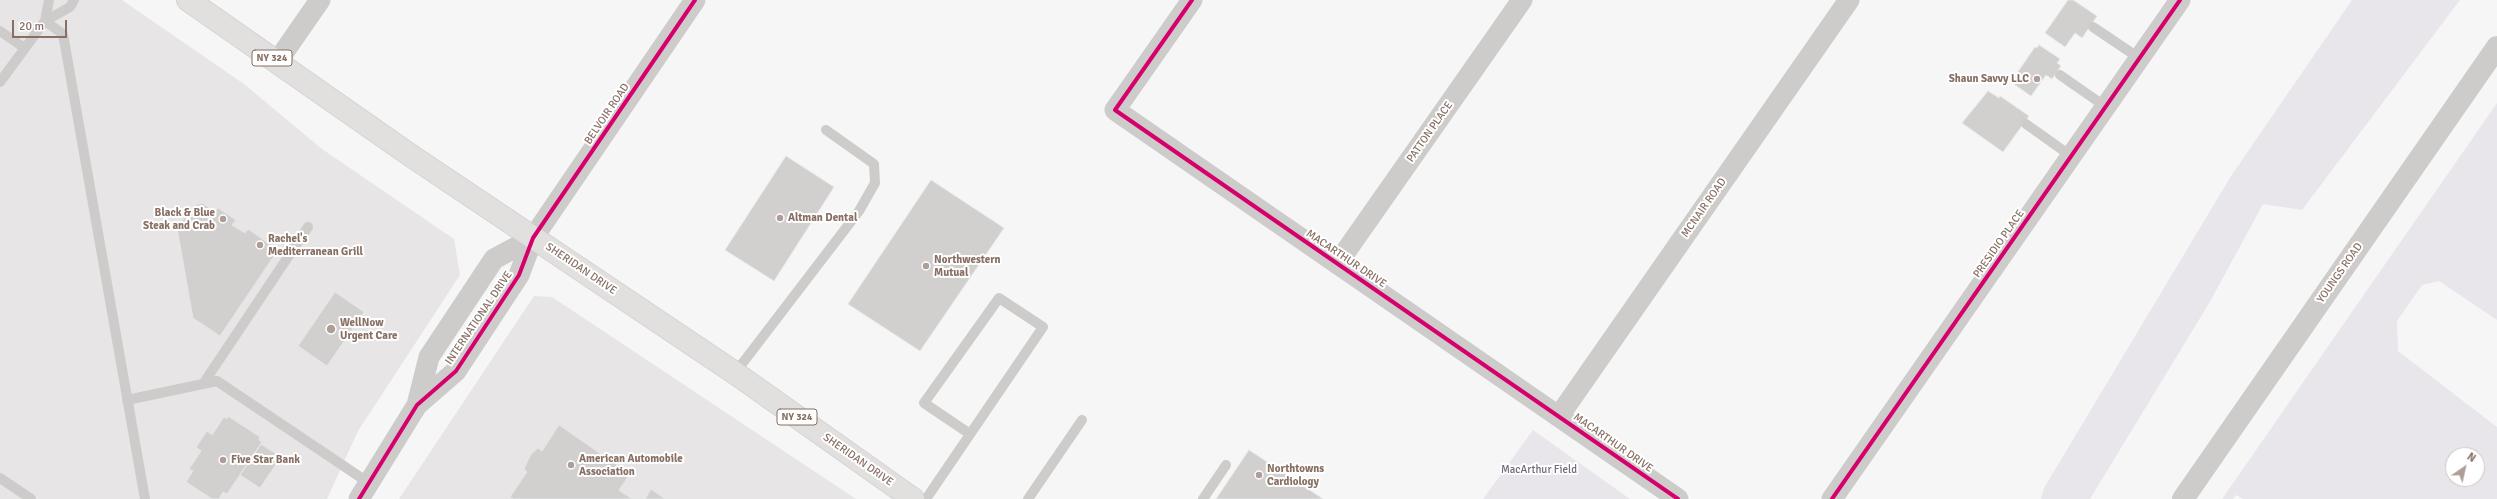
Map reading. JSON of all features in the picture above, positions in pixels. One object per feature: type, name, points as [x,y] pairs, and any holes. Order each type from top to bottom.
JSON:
[{"type":"main road","name":"SHERIDAN DRIVE","points":[[188,0],[410,155],[735,373],[914,499]]},
{"type":"street","points":[[277,62],[320,0]]},
{"type":"street","name":"BELVOIR ROAD","points":[[533,238],[695,0]]},
{"type":"street","name":"MACARTHUR DRIVE","points":[[1192,0],[1115,110],[1678,499]]},
{"type":"street","name":"PATTON PLACE","points":[[1337,264],[1522,0]]},
{"type":"street","name":"MCNAIR ROAD","points":[[1559,416],[1849,0]]},
{"type":"street","name":"PRESIDIO PLACE","points":[[1832,499],[2180,0]]},
{"type":"street","name":"YOUNGS ROAD","points":[[2183,499],[2497,47]]},
{"type":"street","name":"INTERNATIONAL DRIVE","points":[[417,405],[429,357],[494,259],[533,238]]},
{"type":"street","name":"INTERNATIONAL DRIVE","points":[[364,491],[417,405],[456,371],[519,275],[533,238]]},
{"type":"lane","points":[[44,21],[49,0]]},
{"type":"lane","points":[[0,82],[44,21],[70,7],[74,0]]},
{"type":"lane","points":[[44,21],[63,34],[144,499]]},
{"type":"lane","points":[[2093,27],[2139,58]]},
{"type":"lane","points":[[0,31],[24,47]]},
{"type":"lane","points":[[2060,75],[2106,107]]},
{"type":"lane","points":[[2026,124],[2071,156]]},
{"type":"lane","points":[[735,373],[859,211],[875,183],[874,164],[826,130]]},
{"type":"lane","points":[[204,384],[308,227]]},
{"type":"lane","points":[[926,499],[1043,327],[999,298],[924,403],[970,434]]},
{"type":"lane","points":[[127,400],[217,381],[364,491]]},
{"type":"lane","points":[[1028,499],[1082,420]]},
{"type":"lane","points":[[1203,499],[1226,465]]},
{"type":"lane","points":[[0,478],[31,499]]},
{"type":"shaded area","points":[[0,0],[122,0],[244,84],[322,149],[454,239],[460,275],[358,431],[327,499],[0,499]]},
{"type":"shaded area","points":[[534,296],[552,297],[856,499],[399,499]]},
{"type":"green space","points":[[2352,0],[2460,0],[2302,210],[2263,204],[2211,300],[2090,499],[2041,499],[2044,488],[2231,176]]},
{"type":"green space","points":[[2497,103],[2497,320],[2439,281],[2422,285],[2397,321],[2398,351],[2497,427],[2497,499],[2243,499],[2236,495],[2233,499],[2222,499]]},
{"type":"green space","name":"MacArthur Field","points":[[1533,430],[1630,499],[1483,499]]},
{"type":"building","points":[[2068,0],[2073,0],[2097,16],[2082,38],[2075,33],[2065,47],[2045,33]]},
{"type":"building","points":[[2039,45],[2060,59],[2057,63],[2061,66],[2052,79],[2046,75],[2031,96],[2011,82],[2035,47],[2037,48]]},
{"type":"building","points":[[1988,91],[1999,98],[2000,96],[2029,116],[2003,152],[1962,123]]},
{"type":"building","name":"Altman Dental","points":[[786,156],[834,187],[774,281],[725,250]]},
{"type":"building","name":"Northwestern Mutual","points":[[931,180],[1004,228],[920,351],[848,304]]},
{"type":"building","points":[[202,203],[215,212],[218,208],[236,220],[232,225],[245,233],[248,229],[278,250],[220,336],[193,318],[177,228],[193,206]]},
{"type":"building","name":"WellNow Urgent Care","points":[[335,292],[364,312],[327,366],[298,346]]},
{"type":"building","name":"Five Star Bank","points":[[228,416],[260,437],[259,440],[262,442],[227,494],[223,492],[219,499],[212,499],[186,482],[193,471],[189,469],[201,451],[196,447],[207,431],[212,435],[224,417],[227,419]]},
{"type":"building","name":"American Automobile Association","points":[[559,425],[630,474],[619,490],[632,499],[513,499],[510,497],[527,472],[524,469],[531,454],[538,448],[542,451]]},
{"type":"building","points":[[261,444],[281,457],[260,488],[240,475]]},
{"type":"building","name":"Northtowns Cardiology","points":[[1249,450],[1323,499],[1216,499]]},
{"type":"building","name":"American Automobile Association","points":[[651,489],[665,499],[645,499]]},
{"type":"cycle path","points":[[359,499],[417,405],[456,371],[519,275],[533,238],[695,0]]},
{"type":"cycle path","points":[[1192,0],[1115,110],[1678,499]]},
{"type":"cycle path","points":[[1832,499],[2180,0]]},
{"type":"place","name":"Shaun Savvy LLC","points":[[2037,79]]},
{"type":"place","name":"Altman Dental","points":[[780,218]]},
{"type":"place","name":"Black & Blue Steak and Crab","points":[[223,219]]},
{"type":"place","name":"Rachel's Mediterranean Grill","points":[[260,245]]},
{"type":"place","name":"Northwestern Mutual","points":[[926,266]]},
{"type":"place","name":"WellNow Urgent Care","points":[[331,329]]},
{"type":"place","name":"Five Star Bank","points":[[223,460]]},
{"type":"place","name":"American Automobile Association","points":[[571,465]]},
{"type":"place","name":"Northtowns Cardiology","points":[[1259,475]]}]
